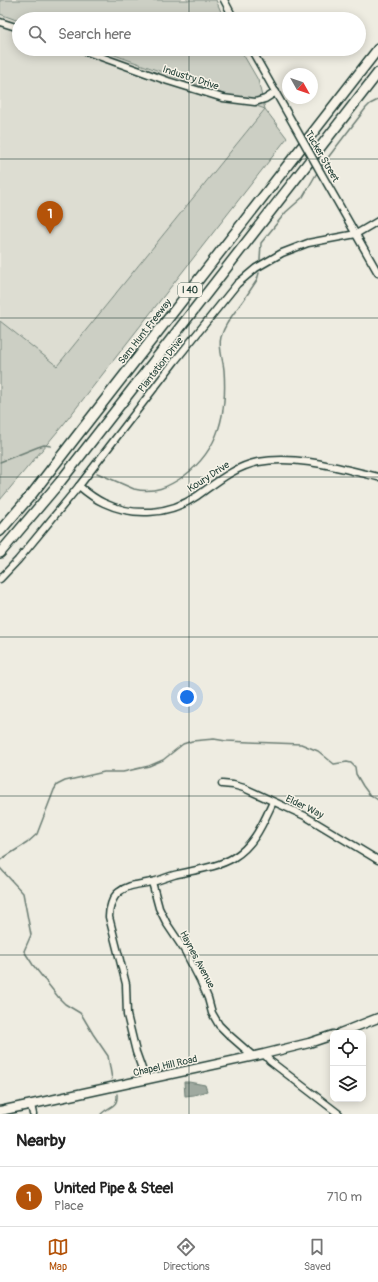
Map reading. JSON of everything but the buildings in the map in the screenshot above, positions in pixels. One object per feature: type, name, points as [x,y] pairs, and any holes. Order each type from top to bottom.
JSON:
[{"type":"highway","name":"Sam Hunt Freeway","points":[[0,531],[32,494],[378,49]]},
{"type":"highway","name":"I 40","points":[[0,552],[64,476],[378,72]]},
{"type":"main road","points":[[348,1030],[378,1018]]},
{"type":"main road","name":"Chapel Hill Road","points":[[0,1111],[264,1054],[309,1043],[330,1036]]},
{"type":"street","points":[[224,0],[230,12]]},
{"type":"street","points":[[0,22],[12,26]]},
{"type":"street","name":"Industry Drive","points":[[98,56],[168,81],[222,98],[255,102],[265,99],[276,92]]},
{"type":"street","name":"Tucker Street","points":[[254,56],[378,273]]},
{"type":"street","name":"Plantation Drive","points":[[0,579],[18,560],[78,486],[218,307],[246,275],[269,259],[295,247],[356,234],[378,221]]},
{"type":"street","name":"Koury Drive","points":[[78,486],[103,503],[117,508],[143,513],[178,506],[197,496],[231,472],[256,463],[274,460],[302,461],[378,477]]},
{"type":"street","points":[[222,784],[244,788],[273,802]]},
{"type":"street","name":"Elder Way","points":[[146,1080],[136,1052],[127,1015],[126,984],[109,917],[109,909],[118,893],[131,885],[152,882],[233,858],[244,850],[257,834],[273,802],[305,816],[378,860]]},
{"type":"street","name":"Haynes Avenue","points":[[152,882],[160,908],[200,980],[208,998],[212,1013],[219,1025],[253,1056]]},
{"type":"street","points":[[264,1054],[270,1061],[339,1114]]},
{"type":"street","points":[[31,1105],[33,1114]]},
{"type":"shaded area","points":[[0,0],[216,0],[221,12],[12,12],[12,18],[0,14]]},
{"type":"shaded area","points":[[0,14],[12,18],[12,56],[117,56],[265,109],[57,366],[0,321]]},
{"type":"shaded area","points":[[117,56],[244,56],[258,80],[265,109]]},
{"type":"shaded area","points":[[265,109],[287,138],[63,425],[0,500],[0,321],[57,366]]},
{"type":"shaded area","points":[[184,1082],[205,1085],[207,1091],[185,1096]]},
{"type":"waterway","points":[[320,168],[366,108],[378,100]]},
{"type":"waterway","points":[[260,260],[261,243],[286,212],[303,197],[318,171]]},
{"type":"waterway","points":[[97,473],[134,489],[148,491],[154,490],[166,486],[184,476],[206,454],[219,429],[224,400],[225,386],[220,349],[221,337],[228,321],[257,280],[259,273]]},
{"type":"waterway","points":[[0,462],[44,445],[51,446]]},
{"type":"waterway","points":[[0,860],[27,843],[37,834],[57,785],[65,781],[104,772],[123,772],[149,766],[163,760],[183,744],[192,741],[214,739],[226,741],[301,744],[318,751],[334,764],[347,762],[351,763],[355,767],[356,774],[363,786],[369,794],[378,800]]},
{"type":"waterway","points":[[0,868],[23,893],[31,935],[24,951],[59,998],[65,1004],[80,1013],[83,1017],[108,1056],[112,1079]]},
{"type":"waterway","points":[[101,1114],[115,1104],[117,1094]]},
{"type":"place","name":"United Pipe & Steel","points":[[50,234]]}]
